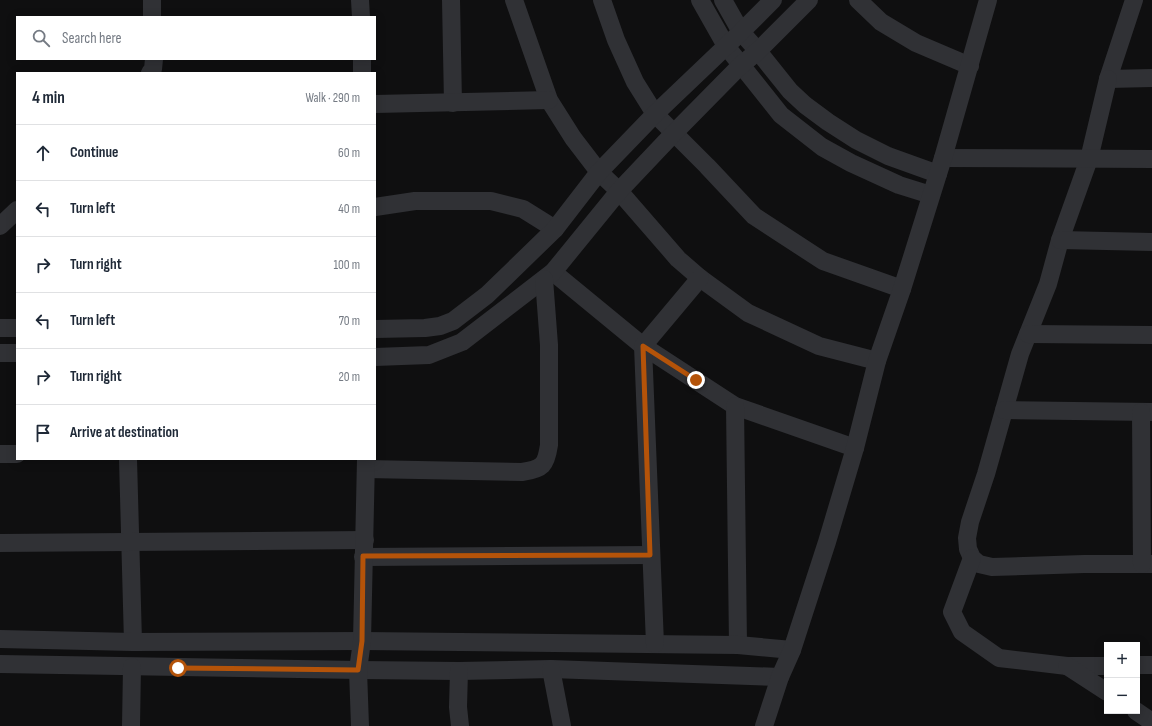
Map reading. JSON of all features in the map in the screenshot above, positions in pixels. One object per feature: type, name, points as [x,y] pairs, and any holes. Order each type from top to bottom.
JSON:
[{"type":"street","points":[[152,0],[152,16]]},
{"type":"street","points":[[360,0],[361,16]]},
{"type":"street","points":[[451,0],[453,103]]},
{"type":"street","points":[[514,0],[549,100],[573,138],[599,172],[619,191],[678,259],[700,278],[748,313],[819,346],[878,361]]},
{"type":"street","points":[[602,0],[616,40],[635,82],[655,114],[754,216],[823,261],[902,289]]},
{"type":"street","points":[[700,0],[726,46],[740,66],[781,115],[822,147],[851,163],[899,185],[931,195]]},
{"type":"street","points":[[723,0],[741,32],[790,91],[805,105],[828,122],[856,140],[888,156],[940,166],[1089,159],[1152,159]]},
{"type":"street","points":[[376,329],[425,328],[440,326],[453,321],[474,305],[555,229],[599,172],[655,114],[773,0]]},
{"type":"street","points":[[376,357],[429,355],[462,342],[549,276],[619,191],[740,66],[758,51],[809,0]]},
{"type":"street","points":[[858,0],[881,22],[916,43],[970,66]]},
{"type":"street","points":[[764,726],[780,677],[792,650],[827,542],[855,448],[878,361],[940,166],[988,0]]},
{"type":"street","points":[[1004,410],[1147,412],[1147,564],[1084,564],[992,567],[979,564],[972,558],[968,550],[967,538],[970,522],[986,474],[1004,410],[1020,354],[1048,284],[1060,240],[1089,159],[1108,79],[1134,0]]},
{"type":"street","points":[[151,72],[153,69],[154,60]]},
{"type":"street","points":[[362,60],[362,72]]},
{"type":"street","points":[[1108,79],[1152,78]]},
{"type":"street","points":[[376,104],[549,100]]},
{"type":"street","points":[[376,207],[416,201],[491,201],[523,209],[555,229]]},
{"type":"street","points":[[0,226],[16,211]]},
{"type":"street","points":[[1060,240],[1152,242]]},
{"type":"street","points":[[549,276],[643,346],[735,406],[855,448]]},
{"type":"street","points":[[360,726],[358,670],[362,641],[366,464],[522,472],[541,467],[547,460],[548,445],[549,276]]},
{"type":"street","points":[[655,644],[650,555],[643,346],[700,278]]},
{"type":"street","points":[[474,305],[489,321]]},
{"type":"street","points":[[0,328],[16,328]]},
{"type":"street","points":[[1028,334],[1152,335]]},
{"type":"street","points":[[0,353],[16,353]]},
{"type":"street","points":[[735,406],[738,645]]},
{"type":"street","points":[[0,454],[16,454]]},
{"type":"street","points":[[128,460],[133,642]]},
{"type":"street","points":[[0,543],[130,542],[650,555]]},
{"type":"street","points":[[972,558],[952,612],[962,632],[999,658],[1067,666],[1104,666]]},
{"type":"street","points":[[0,639],[133,642],[362,641],[738,645],[792,650]]},
{"type":"street","points":[[0,664],[459,671],[551,669],[780,677]]},
{"type":"street","points":[[1067,666],[1104,690]]},
{"type":"street","points":[[1140,666],[1152,666]]},
{"type":"street","points":[[131,726],[132,667]]},
{"type":"street","points":[[551,669],[562,726]]},
{"type":"street","points":[[459,671],[458,708],[460,726]]},
{"type":"street","points":[[1140,714],[1152,722]]},
{"type":"route","points":[[178,668],[358,670],[362,641],[363,556],[650,555],[643,346],[696,380]]}]
